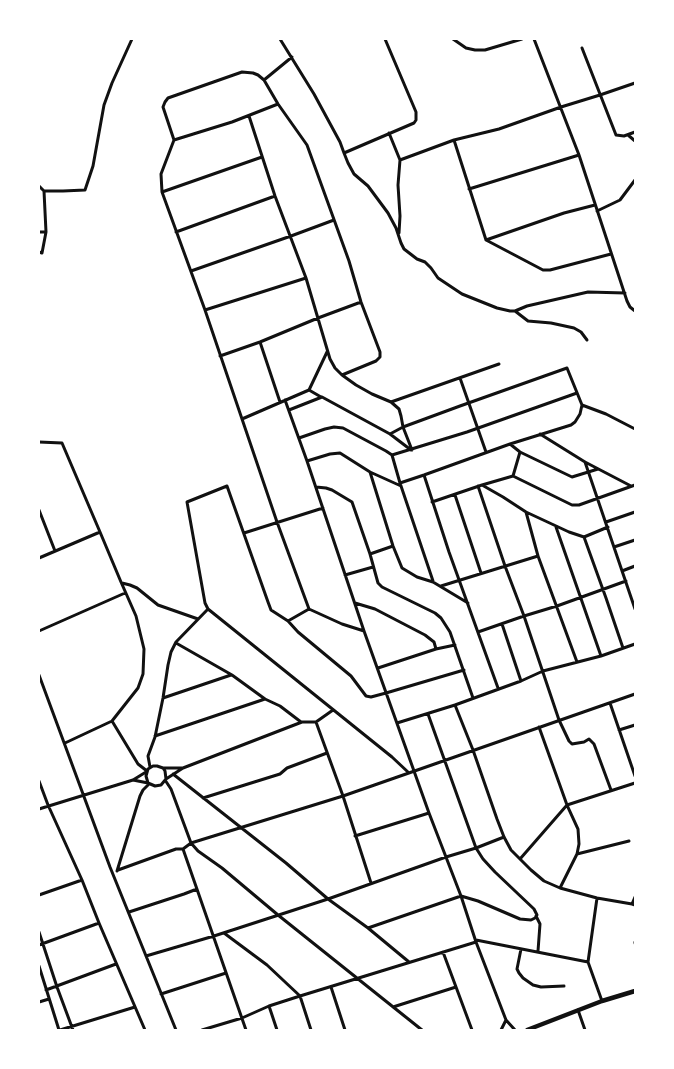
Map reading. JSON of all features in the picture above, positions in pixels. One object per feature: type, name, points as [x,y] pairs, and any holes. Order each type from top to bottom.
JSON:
[{"type":"street","points":[[44,191],[85,190],[93,166],[104,105],[132,39]]},
{"type":"street","points":[[280,39],[340,142],[350,169],[368,186],[388,213],[404,249],[417,259],[425,262],[438,278],[450,287],[496,308],[510,311],[588,292],[624,293]]},
{"type":"street","points":[[344,152],[414,123],[416,120],[416,112],[385,39]]},
{"type":"street","points":[[453,39],[466,48],[485,50],[522,39]]},
{"type":"street","points":[[534,39],[579,155],[624,293],[630,306],[635,311]]},
{"type":"street","points":[[582,48],[616,135],[628,135],[635,132]]},
{"type":"street","points":[[264,80],[292,57]]},
{"type":"street","points":[[342,375],[376,361],[380,357],[380,352],[307,145],[278,104],[264,80],[258,74],[242,72],[168,98],[163,107],[174,140],[161,174],[162,192],[309,610],[364,631]]},
{"type":"street","points":[[400,160],[454,140],[499,129],[635,83]]},
{"type":"street","points":[[174,140],[249,116],[278,104]]},
{"type":"street","points":[[249,116],[275,196],[306,278],[327,352],[342,375],[372,394],[391,402],[400,412],[403,428],[412,450]]},
{"type":"street","points":[[389,133],[400,160],[398,185],[399,236]]},
{"type":"street","points":[[628,135],[635,141]]},
{"type":"street","points":[[454,140],[486,240],[543,270],[550,270],[611,254]]},
{"type":"street","points":[[469,188],[579,155]]},
{"type":"street","points":[[162,192],[262,157]]},
{"type":"street","points":[[597,211],[620,200],[635,180]]},
{"type":"street","points":[[39,186],[44,191],[46,232],[42,253],[39,252]]},
{"type":"street","points":[[176,232],[275,196]]},
{"type":"street","points":[[486,240],[564,213],[595,205]]},
{"type":"street","points":[[191,271],[334,220]]},
{"type":"street","points":[[396,228],[400,225]]},
{"type":"street","points":[[39,232],[46,232]]},
{"type":"street","points":[[204,310],[306,278]]},
{"type":"street","points":[[220,356],[361,302]]},
{"type":"street","points":[[516,311],[528,321],[574,328],[581,332],[587,340]]},
{"type":"street","points":[[260,342],[280,402]]},
{"type":"street","points":[[242,419],[310,390],[327,352]]},
{"type":"street","points":[[391,402],[499,364]]},
{"type":"street","points":[[307,461],[340,453],[370,472],[400,484],[486,452],[571,425],[580,414],[582,404],[567,368],[390,434]]},
{"type":"street","points":[[460,378],[486,452]]},
{"type":"street","points":[[310,390],[390,434],[412,450]]},
{"type":"street","points":[[392,455],[478,428],[577,393]]},
{"type":"street","points":[[289,410],[322,397]]},
{"type":"street","points":[[285,400],[429,813],[506,1020],[515,1030]]},
{"type":"street","points":[[582,404],[635,429]]},
{"type":"street","points":[[298,438],[325,429],[343,428],[392,455],[433,582]]},
{"type":"street","points":[[540,434],[585,462],[633,485]]},
{"type":"street","points":[[39,442],[62,443],[136,616],[144,649],[143,674],[138,688],[112,721],[65,744]]},
{"type":"street","points":[[510,444],[520,452],[572,477],[598,469]]},
{"type":"street","points":[[513,476],[520,452]]},
{"type":"street","points":[[585,462],[635,609]]},
{"type":"street","points":[[370,472],[393,546],[402,568],[417,577],[441,586],[468,603]]},
{"type":"street","points":[[424,476],[498,688]]},
{"type":"street","points":[[432,502],[513,476],[572,505],[579,505],[633,485]]},
{"type":"street","points":[[408,772],[392,757],[208,609],[205,603],[187,502],[228,486],[272,610],[351,676],[366,696],[371,697],[464,670]]},
{"type":"street","points":[[480,486],[505,566],[559,720],[572,744],[589,739],[594,744],[610,790]]},
{"type":"street","points":[[480,486],[526,512],[584,537],[608,528]]},
{"type":"street","points":[[316,487],[332,490],[352,502],[378,583],[382,587],[442,618],[450,632],[473,698]]},
{"type":"street","points":[[455,495],[481,574]]},
{"type":"street","points":[[244,533],[323,508]]},
{"type":"street","points":[[39,510],[55,551]]},
{"type":"street","points":[[526,512],[538,556],[577,662]]},
{"type":"street","points":[[606,522],[635,512]]},
{"type":"street","points":[[556,526],[601,656]]},
{"type":"street","points":[[39,558],[100,532]]},
{"type":"street","points":[[584,537],[623,648]]},
{"type":"street","points":[[614,547],[635,540]]},
{"type":"street","points":[[370,554],[393,546]]},
{"type":"street","points":[[441,586],[538,556]]},
{"type":"street","points":[[622,571],[635,566]]},
{"type":"street","points":[[346,575],[373,567]]},
{"type":"street","points":[[478,632],[626,581]]},
{"type":"street","points":[[121,582],[137,588],[158,605],[198,619]]},
{"type":"street","points":[[39,631],[125,593]]},
{"type":"street","points":[[631,595],[635,593]]},
{"type":"street","points":[[355,603],[375,609],[425,635],[434,642],[436,649]]},
{"type":"street","points":[[150,767],[148,756],[155,737],[168,666],[176,642],[208,609]]},
{"type":"street","points":[[288,622],[309,610]]},
{"type":"street","points":[[502,624],[521,681]]},
{"type":"street","points":[[176,642],[232,675],[265,699],[280,706],[302,722]]},
{"type":"street","points":[[397,723],[456,705],[543,671],[601,656],[635,644]]},
{"type":"street","points":[[378,668],[454,645]]},
{"type":"street","points":[[39,675],[114,875],[176,1030]]},
{"type":"street","points":[[163,698],[232,675]]},
{"type":"street","points":[[118,870],[183,848],[191,843],[343,796],[635,694]]},
{"type":"street","points":[[155,737],[265,699]]},
{"type":"street","points":[[610,703],[635,776]]},
{"type":"street","points":[[456,705],[504,837],[511,850],[544,881],[560,888],[597,898],[634,904],[635,897]]},
{"type":"street","points":[[133,780],[158,786],[161,785],[165,779],[183,768],[302,722],[316,722],[333,710]]},
{"type":"street","points":[[428,714],[476,848],[495,872],[537,913],[536,916],[540,924],[538,952]]},
{"type":"street","points":[[112,721],[138,764],[146,772],[146,780],[149,783]]},
{"type":"street","points":[[316,722],[343,796],[371,883]]},
{"type":"street","points":[[619,730],[635,725]]},
{"type":"street","points":[[539,727],[567,805],[578,829],[577,854],[560,888]]},
{"type":"street","points":[[203,798],[280,774],[287,768],[327,753]]},
{"type":"street","points":[[39,809],[133,780],[146,772],[150,767],[183,768]]},
{"type":"street","points":[[163,768],[165,779],[171,789],[191,843],[198,851],[222,868],[422,1030]]},
{"type":"street","points":[[173,774],[409,962]]},
{"type":"street","points":[[39,781],[145,1030]]},
{"type":"street","points":[[114,875],[118,870],[140,796],[149,783]]},
{"type":"street","points":[[520,859],[567,805],[635,783]]},
{"type":"street","points":[[355,836],[429,813]]},
{"type":"street","points":[[146,956],[328,899],[504,837]]},
{"type":"street","points":[[577,854],[629,841]]},
{"type":"street","points":[[183,848],[246,1030]]},
{"type":"street","points":[[39,895],[82,880]]},
{"type":"street","points":[[129,912],[197,889]]},
{"type":"street","points":[[368,928],[461,896],[478,901],[520,919],[531,920],[536,916]]},
{"type":"street","points":[[597,898],[588,962],[602,1001]]},
{"type":"street","points":[[41,944],[99,923]]},
{"type":"street","points":[[39,932],[41,944],[73,1028]]},
{"type":"street","points":[[223,933],[267,965],[300,996],[311,1030]]},
{"type":"street","points":[[202,1030],[242,1018],[269,1006],[476,941],[588,962]]},
{"type":"street","points":[[521,949],[517,969],[522,978],[533,985],[541,987],[564,986]]},
{"type":"street","points":[[443,952],[472,1030]]},
{"type":"street","points":[[46,990],[116,964]]},
{"type":"street","points":[[39,966],[60,1030],[73,1028],[136,1007]]},
{"type":"street","points":[[161,994],[226,973]]},
{"type":"street","points":[[331,987],[345,1030]]},
{"type":"street","points":[[393,1007],[456,987]]},
{"type":"street","points":[[527,1030],[602,1001],[635,991]]},
{"type":"street","points":[[39,1002],[49,999]]},
{"type":"street","points":[[269,1006],[277,1030]]},
{"type":"street","points":[[578,1010],[584,1030]]},
{"type":"street","points":[[501,1030],[506,1020]]}]
